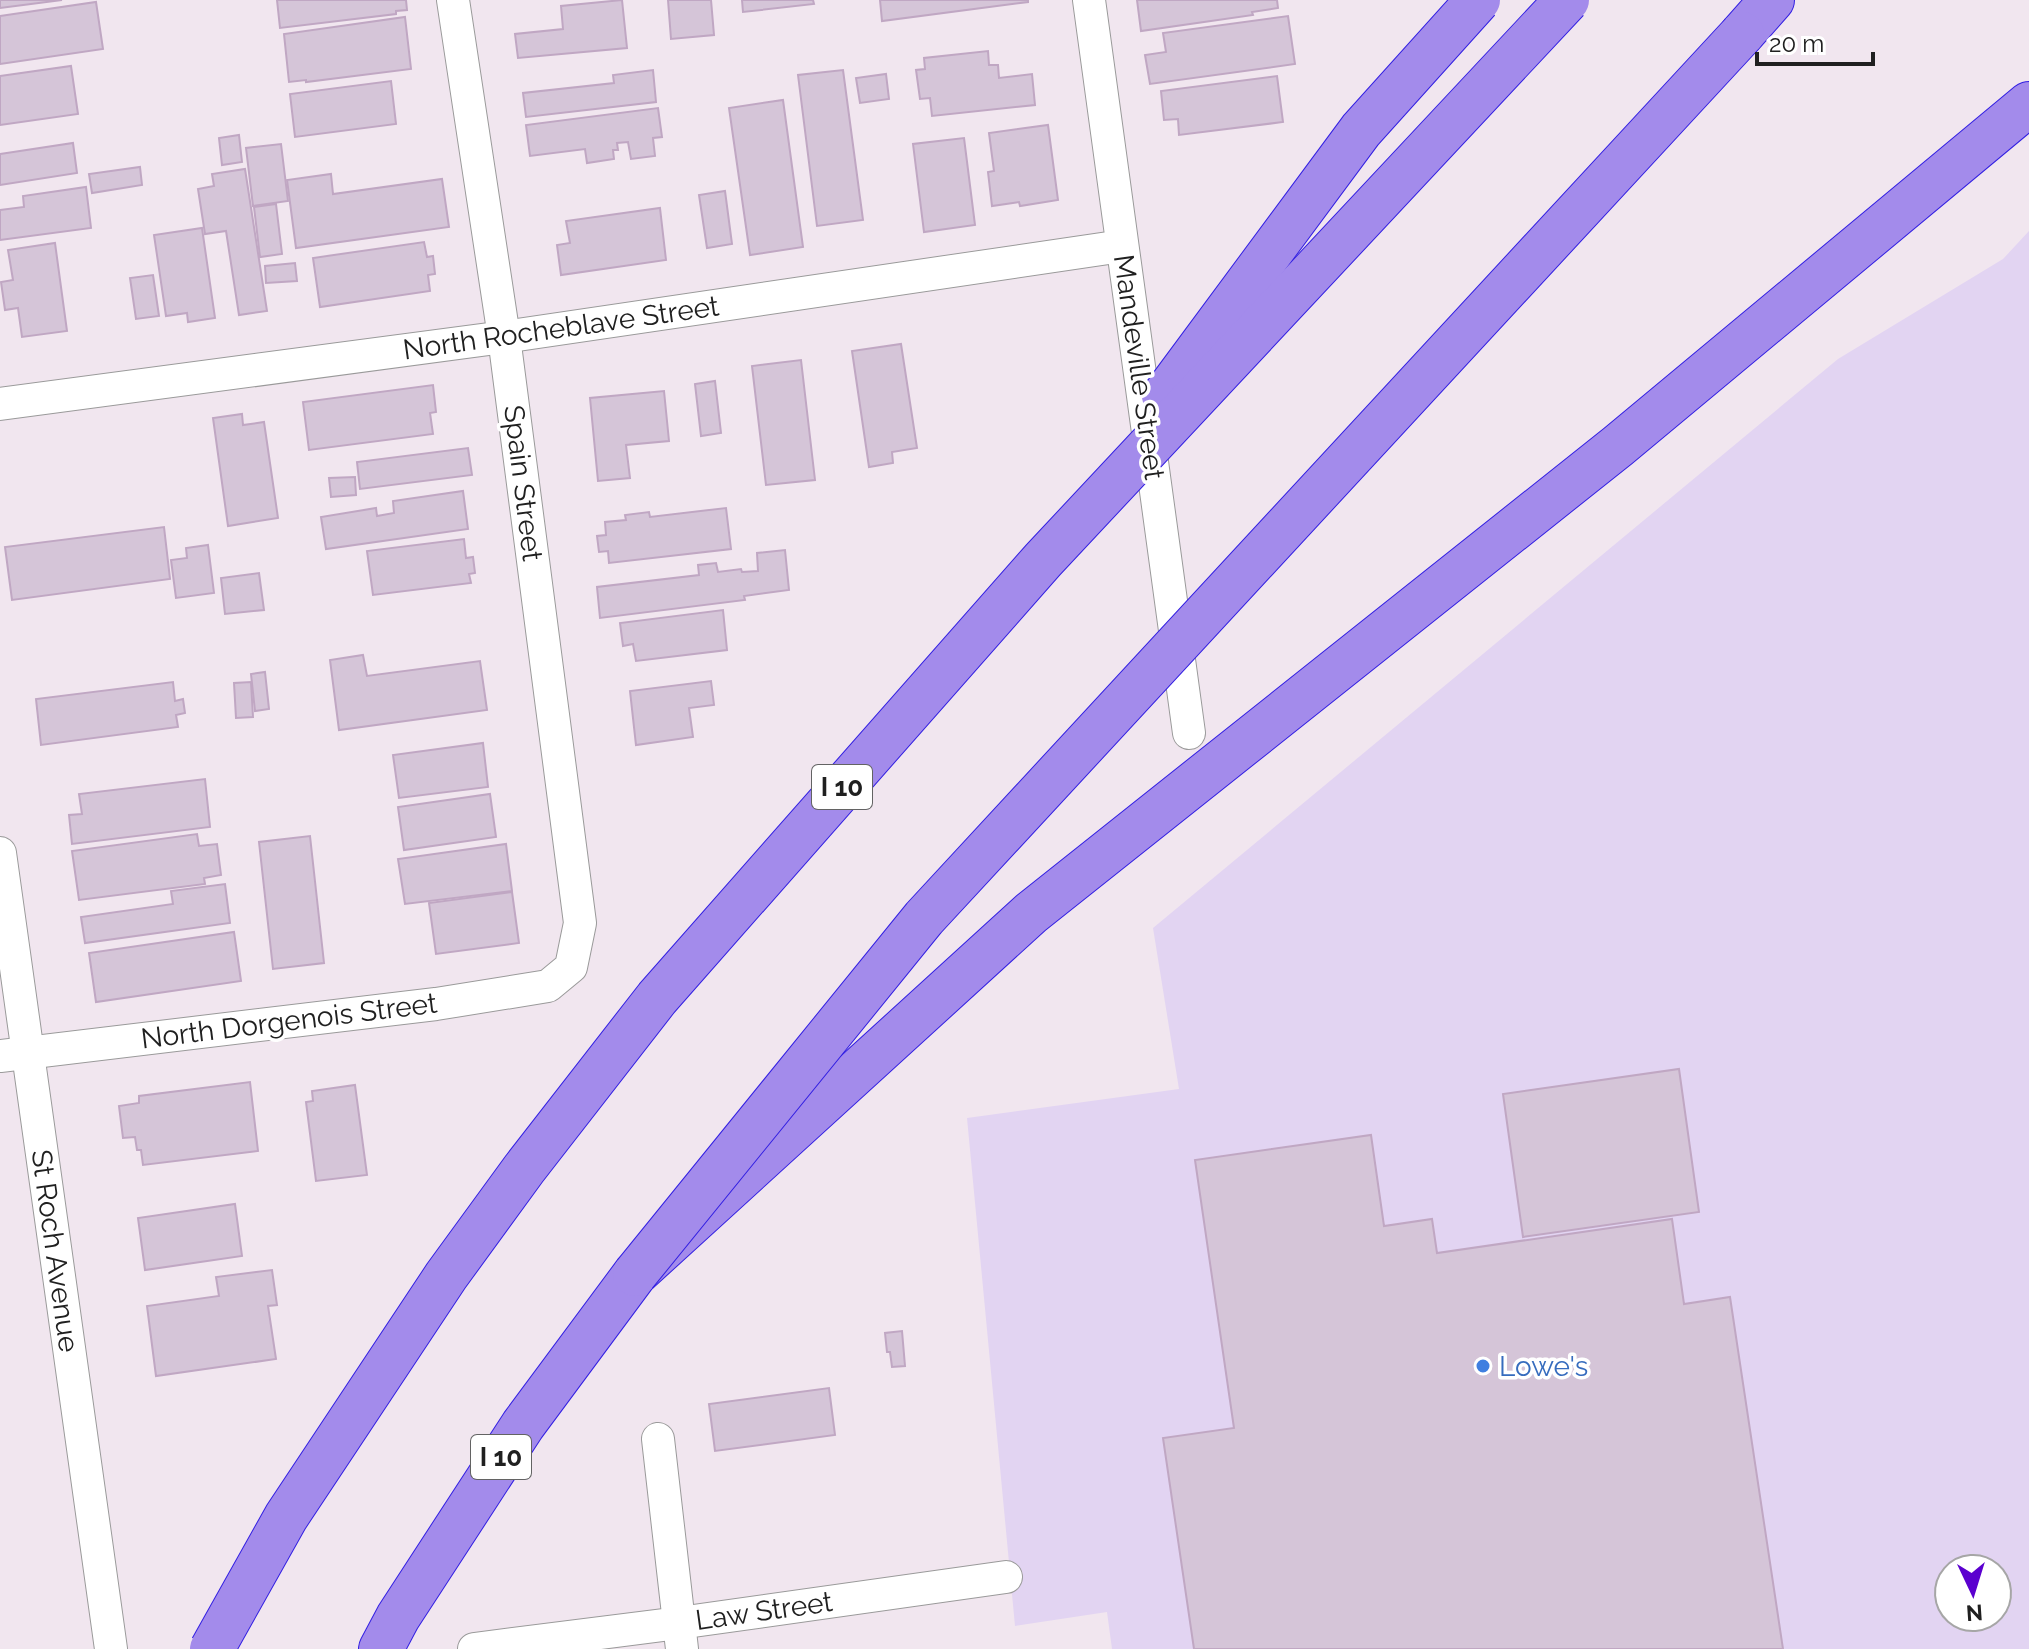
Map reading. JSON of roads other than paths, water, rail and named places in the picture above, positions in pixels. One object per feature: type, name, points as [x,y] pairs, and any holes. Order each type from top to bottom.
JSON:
[{"type":"highway","points":[[1043,560],[1361,130],[1478,0]]},
{"type":"highway","name":"I 10","points":[[212,1649],[286,1517],[446,1276],[524,1169],[657,998],[1043,560],[1567,0]]},
{"type":"highway","name":"I 10","points":[[381,1649],[398,1617],[523,1425],[635,1274],[924,918],[1772,0]]},
{"type":"highway","points":[[635,1274],[1031,913],[1618,446],[2029,104]]},
{"type":"street","name":"Spain Street","points":[[453,0],[504,337],[580,923],[571,967]]},
{"type":"street","name":"Mandeville Street","points":[[1089,0],[1189,733]]},
{"type":"street","name":"North Rocheblave Street","points":[[0,404],[504,337],[1122,246]]},
{"type":"street","name":"St Roch Avenue","points":[[0,853],[14,1054],[111,1649]]},
{"type":"street","name":"North Dorgenois Street","points":[[14,1054],[548,986],[571,967]]},
{"type":"street","points":[[658,1439],[681,1636]]},
{"type":"street","name":"Law Street","points":[[474,1649],[681,1636],[1006,1577]]},
{"type":"place","name":"Lowe's","points":[[1483,1366]]}]
